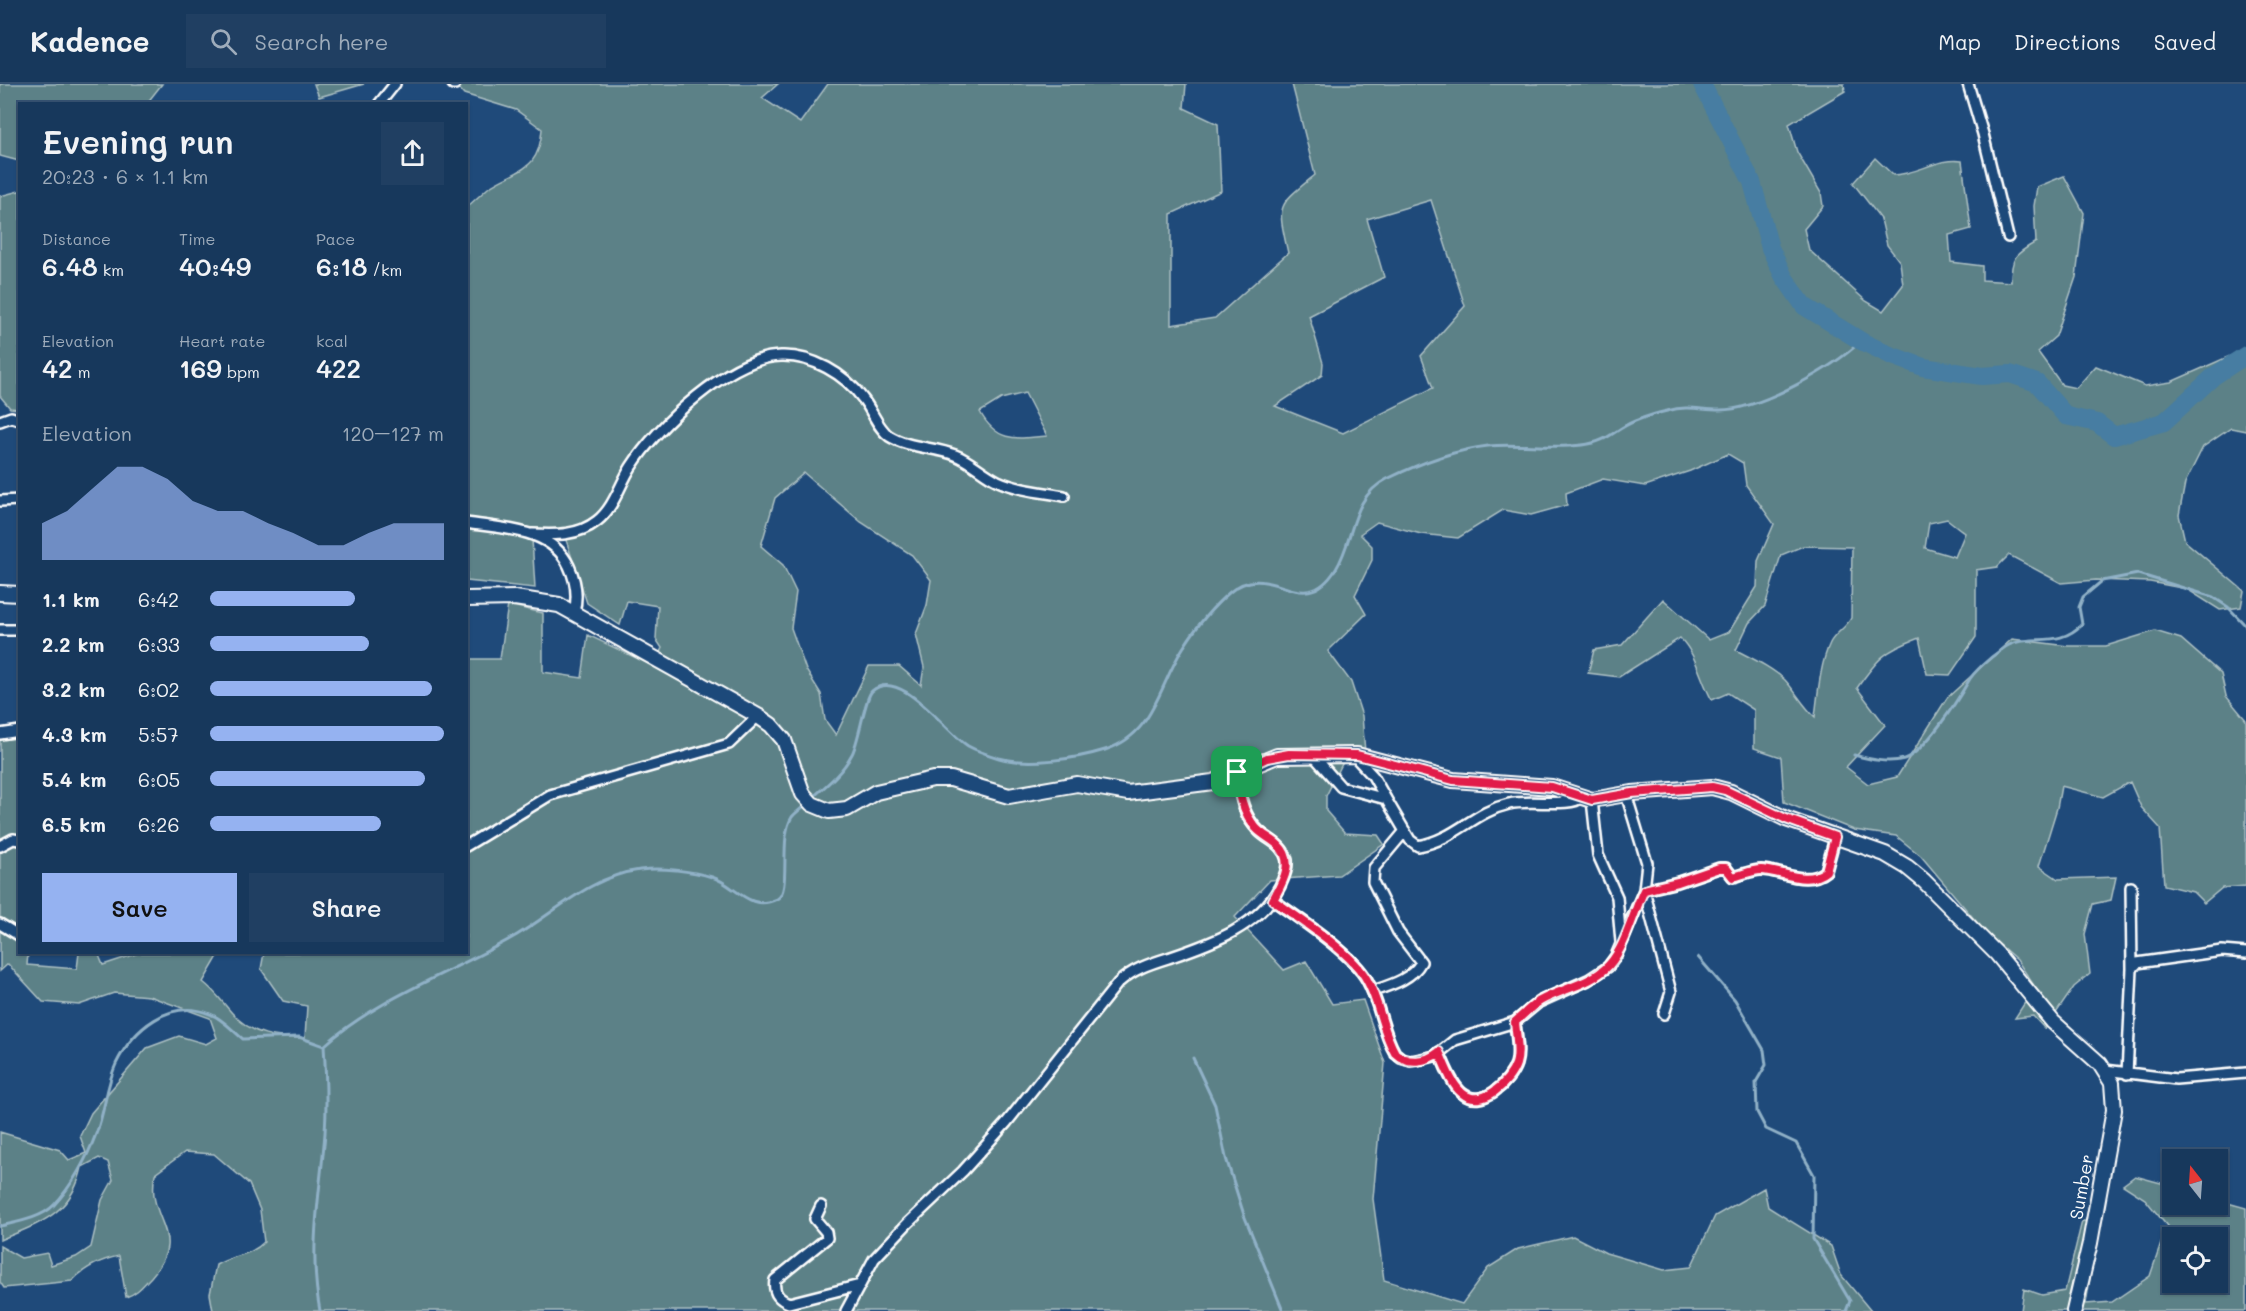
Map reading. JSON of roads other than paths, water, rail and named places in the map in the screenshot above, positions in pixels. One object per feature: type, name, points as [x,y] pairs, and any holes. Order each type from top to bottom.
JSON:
[{"type":"street","points":[[381,102],[395,84]]},
{"type":"street","points":[[1968,84],[1983,134],[2007,237]]},
{"type":"street","points":[[468,523],[532,534],[568,535],[598,520],[611,505],[645,447],[683,408],[720,380],[746,366],[777,356],[794,356],[810,361],[849,383],[890,436],[955,455],[996,480],[1021,488],[1064,496]]},
{"type":"street","points":[[0,421],[11,417],[18,419]]},
{"type":"street","points":[[0,501],[18,500]]},
{"type":"street","points":[[532,534],[551,542],[563,555],[576,584],[574,612]]},
{"type":"street","points":[[0,593],[18,594]]},
{"type":"street","points":[[468,599],[539,600],[574,612],[650,658],[758,717],[771,725],[784,740],[800,788],[809,801],[826,811],[843,810],[876,792],[939,778],[964,782],[1009,796],[1077,784],[1118,792],[1150,791],[1213,782],[1267,758],[1289,754],[1357,755],[1453,780],[1552,787],[1586,799]]},
{"type":"street","points":[[0,630],[18,630]]},
{"type":"street","points":[[468,845],[550,795],[729,744],[758,717]]},
{"type":"street","points":[[0,734],[18,731]]},
{"type":"street","points":[[1312,754],[1341,787],[1386,799]]},
{"type":"street","points":[[1357,755],[1359,761],[1373,776],[1415,845],[1446,839],[1480,816],[1501,806],[1528,801],[1570,803],[1626,794],[1712,787],[1725,790],[1786,819],[1885,854],[1917,874],[1996,954],[2053,1022],[2105,1070],[2159,1078],[2246,1073]]},
{"type":"street","points":[[846,1311],[881,1251],[963,1171],[1007,1122],[1118,983],[1136,969],[1212,942],[1239,928],[1257,916],[1273,900],[1285,874],[1287,862],[1278,844],[1257,829],[1247,814],[1240,798],[1237,772]]},
{"type":"street","points":[[1273,900],[1355,964],[1373,992],[1392,1048],[1401,1058],[1418,1061],[1439,1052],[1449,1043],[1464,1036],[1515,1022],[1539,1002],[1598,974],[1612,961],[1644,890],[1647,863],[1645,848],[1626,794]]},
{"type":"street","points":[[1586,799],[1598,855],[1617,897],[1621,944]]},
{"type":"street","points":[[1373,992],[1416,971],[1420,962],[1398,932],[1373,882],[1374,868],[1405,831]]},
{"type":"street","points":[[1644,890],[1678,882],[1719,868],[1726,868],[1733,877],[1759,870],[1792,876],[1816,876],[1826,871],[1835,837]]},
{"type":"street","points":[[0,846],[13,839],[18,840]]},
{"type":"street","points":[[2127,1074],[2132,969],[2131,887]]},
{"type":"street","points":[[1644,890],[1671,992],[1664,1014]]},
{"type":"street","points":[[0,924],[18,935]]},
{"type":"street","points":[[2132,969],[2143,960],[2222,951],[2246,953]]},
{"type":"street","points":[[1439,1052],[1464,1095],[1480,1097],[1489,1094],[1504,1086],[1516,1064],[1515,1022]]},
{"type":"street","name":"Sumber","points":[[2074,1311],[2090,1243],[2114,1110],[2114,1091],[2105,1070]]},
{"type":"street","points":[[821,1206],[815,1219],[826,1232],[827,1238],[775,1280],[776,1293],[781,1300],[789,1303],[860,1285]]},
{"type":"waterway","points":[[1702,84],[1752,182],[1770,248],[1784,277],[1804,306],[1861,341],[1923,367],[1982,376],[2010,374],[2037,383],[2066,416],[2097,423],[2114,436],[2164,422],[2214,376],[2246,355]]},
{"type":"waterway","points":[[812,798],[834,778],[848,761],[855,748],[869,695],[883,686],[896,687],[909,694],[958,739],[968,746],[999,758],[1024,761],[1052,760],[1105,750],[1121,743],[1145,721],[1174,663],[1188,641],[1210,611],[1230,592],[1245,583],[1259,581],[1298,591],[1311,590],[1323,584],[1336,569],[1342,557],[1366,497],[1387,479],[1436,458],[1475,448],[1500,445],[1582,445],[1599,441],[1635,421],[1675,409],[1720,410],[1755,403],[1815,375],[1861,341]]},
{"type":"waterway","points":[[1854,755],[1892,761],[1904,759],[1912,754],[1931,737],[1971,678],[2001,650],[2021,641],[2062,637],[2082,624],[2079,607],[2083,597],[2102,581],[2138,574],[2213,597],[2228,607],[2246,626]]},
{"type":"waterway","points":[[320,1311],[315,1243],[326,1122],[324,1046],[344,1029],[392,999],[494,948],[606,879],[648,869],[686,871],[712,877],[750,900],[767,902],[777,899],[784,886],[788,826],[792,817],[805,805]]},
{"type":"waterway","points":[[1698,957],[1735,1000],[1764,1050],[1766,1065],[1756,1082],[1757,1112],[1766,1129],[1796,1143],[1814,1175],[1813,1239],[1850,1301],[1846,1311]]},
{"type":"waterway","points":[[0,1226],[43,1213],[54,1205],[73,1181],[96,1134],[116,1064],[132,1039],[154,1020],[181,1010],[195,1010],[219,1018],[243,1039],[299,1037],[324,1046]]},
{"type":"waterway","points":[[1193,1058],[1215,1105],[1226,1158],[1244,1215],[1283,1311]]}]
